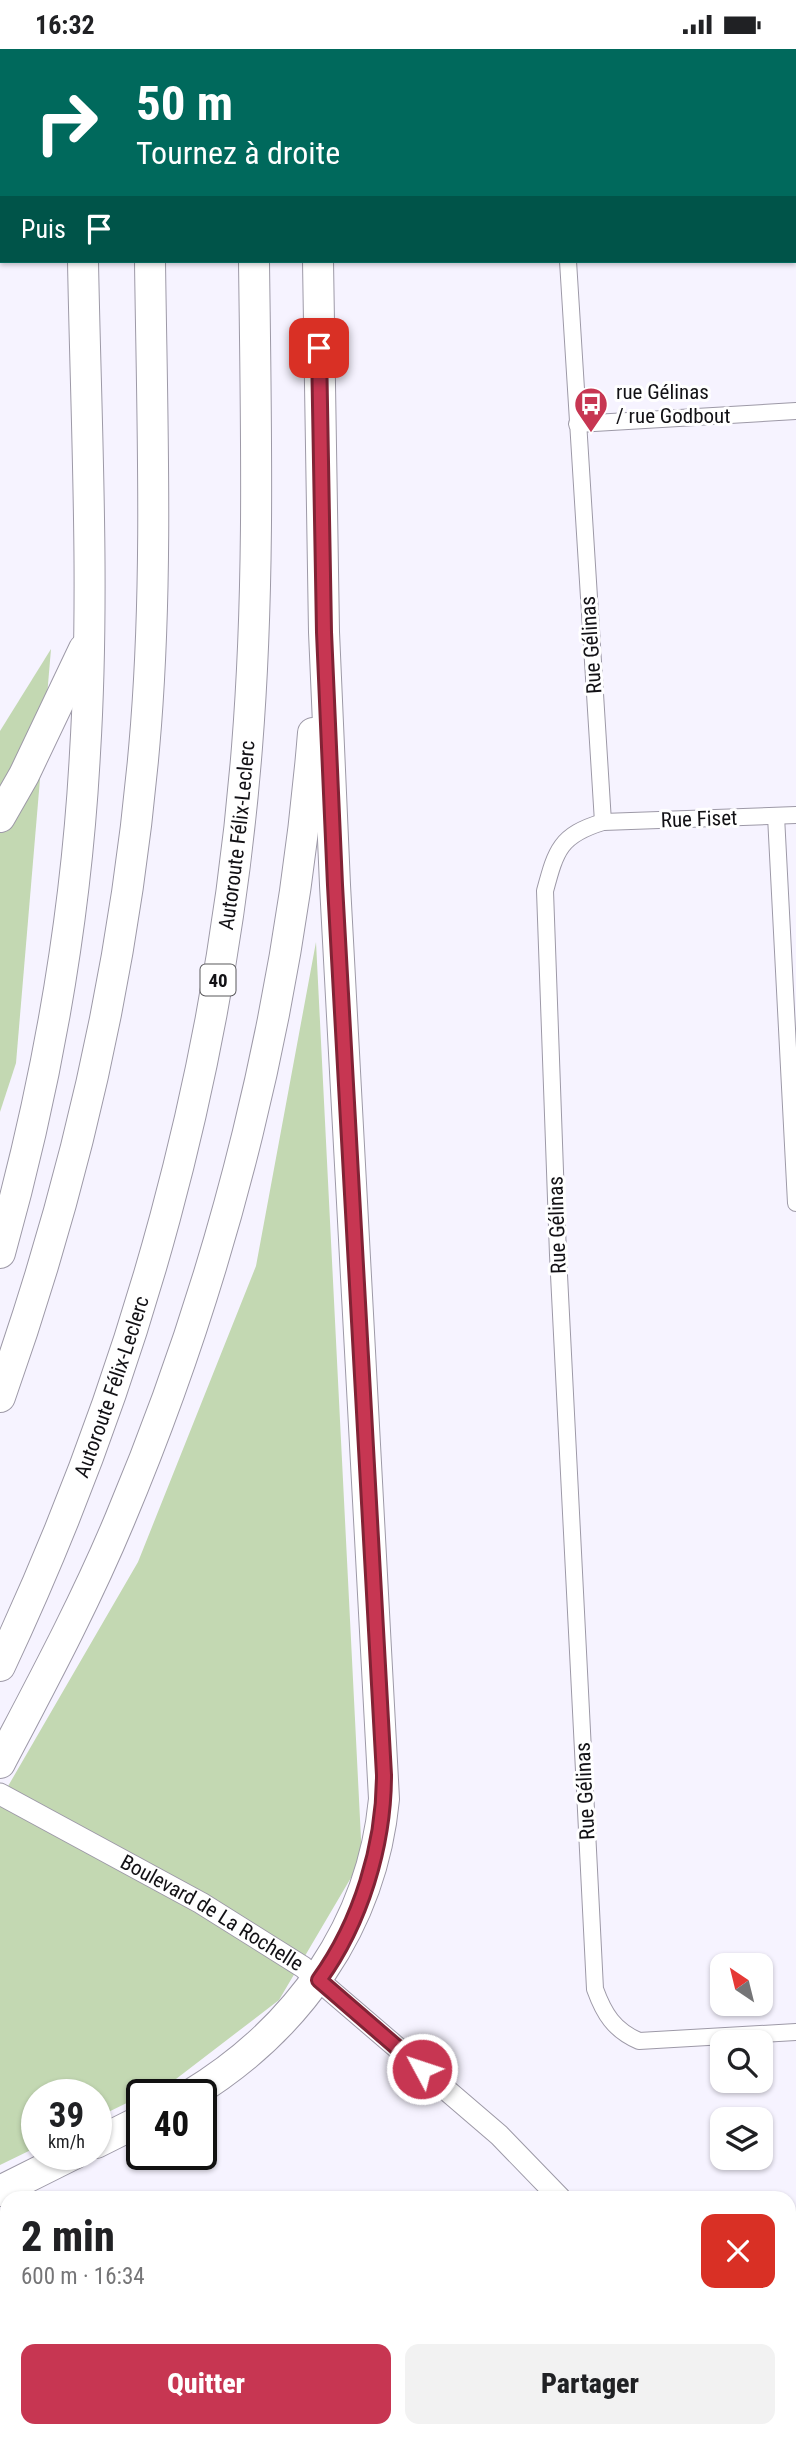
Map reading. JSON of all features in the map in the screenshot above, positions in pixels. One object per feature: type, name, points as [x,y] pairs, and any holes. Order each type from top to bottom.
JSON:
[{"type":"highway","points":[[0,1253],[42,1083],[65,956],[83,783],[89,639],[83,263]]},
{"type":"highway","points":[[0,1397],[48,1252],[80,1134],[111,992],[136,830],[146,723],[152,601],[150,263]]},
{"type":"highway","name":"Autoroute Félix-Leclerc","points":[[0,1666],[66,1514],[142,1299],[175,1181],[216,991],[236,861],[252,682],[257,533],[254,263]]},
{"type":"highway","points":[[213,2079],[253,2051],[293,2012],[319,1980],[340,1946],[371,1869],[381,1830],[384,1775],[341,1015],[324,632],[318,263]]},
{"type":"highway","points":[[0,1763],[70,1627],[120,1519],[172,1386],[221,1232],[252,1113],[284,959],[303,832],[324,632]]},
{"type":"highway","points":[[0,817],[24,775],[89,639]]},
{"type":"highway","points":[[0,2191],[42,2170]]},
{"type":"street","name":"Rue Gélinas","points":[[568,263],[603,822],[576,830],[554,855],[545,891],[558,1255],[595,1989],[603,2011],[620,2032],[639,2041],[796,2032]]},
{"type":"street","points":[[577,424],[796,411]]},
{"type":"street","name":"Rue Fiset","points":[[603,822],[796,815]]},
{"type":"street","points":[[776,816],[796,1203]]},
{"type":"street","name":"Boulevard de La Rochelle","points":[[0,1794],[210,1908],[284,1952],[499,2135],[553,2191]]},
{"type":"green space","points":[[51,649],[16,1063],[0,1112],[0,731]]},
{"type":"green space","points":[[316,942],[362,1859],[279,2000],[176,2079],[126,2079],[126,2103],[112,2110],[112,2079],[21,2079],[21,2155],[0,2165],[0,1800],[138,1562],[256,1266]]},
{"type":"place","name":"rue Gélinas / rue Godbout","points":[[591,434]]},
{"type":"route","points":[[319,348],[324,632],[335,885],[384,1799],[381,1830],[371,1869],[340,1946],[319,1980],[351,2011],[422,2069]]}]
